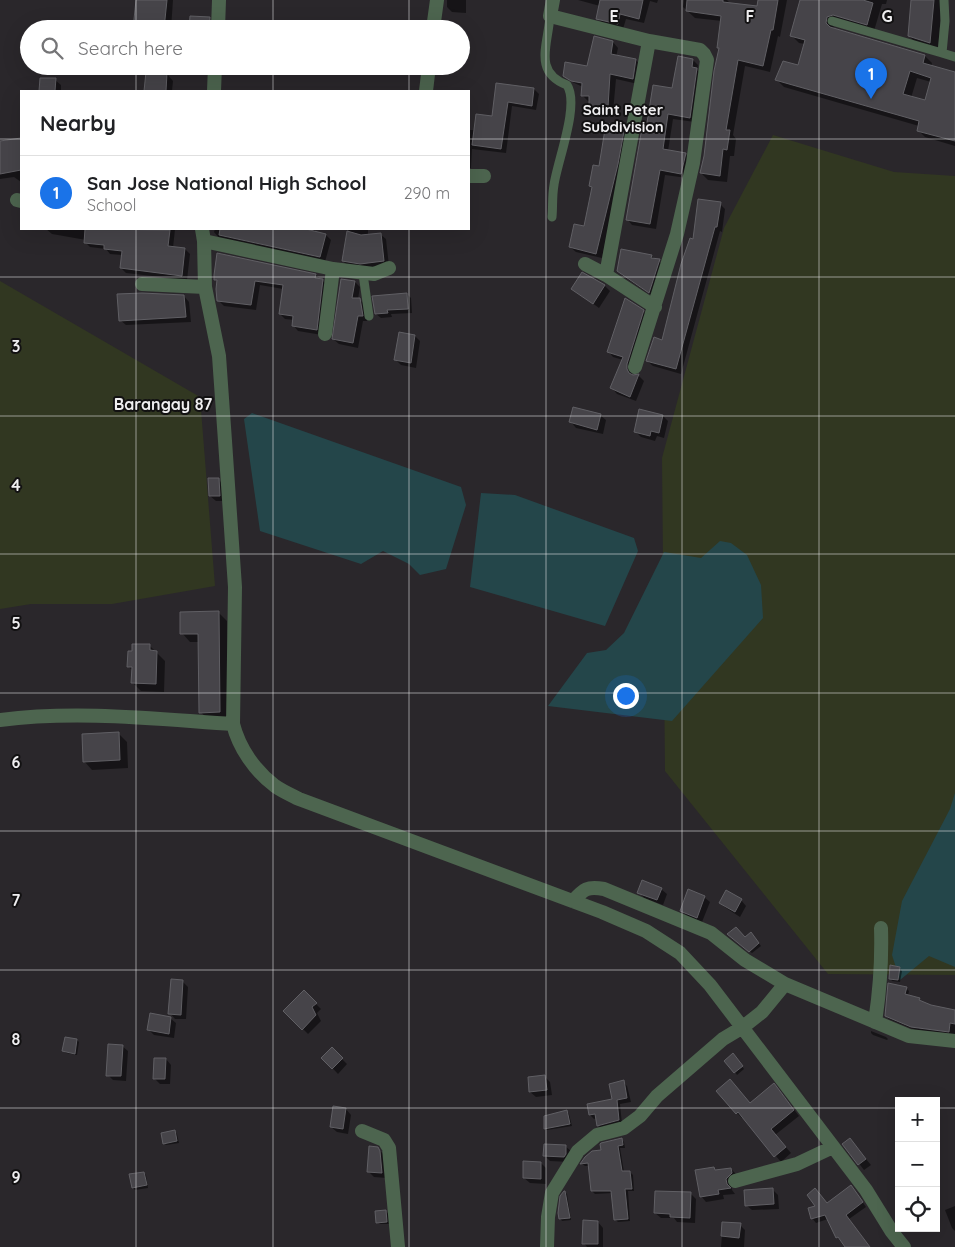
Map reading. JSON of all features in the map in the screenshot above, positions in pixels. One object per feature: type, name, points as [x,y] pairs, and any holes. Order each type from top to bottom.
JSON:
[{"type":"street","points":[[218,20],[219,0]]},
{"type":"street","points":[[435,20],[437,0]]},
{"type":"street","points":[[553,0],[550,16],[649,41],[700,50],[707,60],[693,163],[677,234],[635,366]]},
{"type":"street","points":[[606,275],[649,41]]},
{"type":"street","points":[[214,90],[215,75]]},
{"type":"street","points":[[426,90],[428,75]]},
{"type":"street","points":[[470,176],[484,176]]},
{"type":"street","points":[[389,268],[374,274],[333,269],[203,233],[205,286],[219,356],[235,587],[233,724],[236,738],[260,772],[275,786],[299,799],[573,901],[646,931],[680,953],[710,985],[833,1146],[866,1190],[892,1232],[904,1247]]},
{"type":"street","points":[[585,264],[606,275],[655,307]]},
{"type":"street","points":[[325,334],[333,269]]},
{"type":"street","points":[[142,284],[205,286]]},
{"type":"street","points":[[0,720],[95,715],[233,724]]},
{"type":"street","points":[[573,901],[581,892],[591,886],[604,889],[711,933],[745,960],[785,984],[909,1036],[955,1041]]},
{"type":"street","points":[[875,1022],[880,991],[881,928]]},
{"type":"street","points":[[547,1247],[548,1217],[552,1193],[578,1151],[597,1135],[624,1128],[640,1116],[657,1096],[723,1040],[743,1028],[762,1012],[785,984]]},
{"type":"street","points":[[362,1131],[384,1140],[389,1148],[398,1247]]},
{"type":"street","points":[[735,1181],[797,1164],[833,1146]]},
{"type":"lane","points":[[942,53],[945,21],[944,0]]},
{"type":"lane","points":[[550,16],[545,61],[547,70],[556,81],[567,85],[571,95],[566,139],[554,186],[552,217]]},
{"type":"lane","points":[[832,21],[955,57]]},
{"type":"lane","points":[[363,274],[369,316]]},
{"type":"green space","points":[[773,135],[894,172],[955,176],[955,975],[828,974],[665,771],[662,458],[724,228]]},
{"type":"green space","points":[[0,281],[200,397],[215,586],[112,604],[31,604],[0,609]]},
{"type":"water","points":[[252,413],[461,487],[466,505],[446,569],[420,575],[409,564],[383,551],[361,564],[260,531],[244,419]]},
{"type":"water","points":[[481,493],[515,495],[634,538],[638,551],[605,626],[470,587]]},
{"type":"water","points":[[720,541],[731,543],[747,555],[761,585],[763,618],[672,721],[548,706],[587,653],[606,650],[624,633],[664,552],[701,558]]},
{"type":"water","points":[[955,793],[955,967],[929,956],[900,980],[892,955],[902,901],[950,809]]},
{"type":"building","points":[[136,0],[167,0],[165,20],[134,20]]},
{"type":"building","points":[[600,0],[643,0],[639,19],[620,14],[618,24],[596,19]]},
{"type":"building","points":[[687,0],[723,0],[723,2],[757,6],[758,0],[778,0],[773,30],[771,30],[763,66],[738,60],[726,130],[730,130],[727,150],[723,149],[720,176],[700,173],[719,48],[717,48],[721,16],[686,11]]},
{"type":"building","points":[[800,0],[863,0],[873,3],[867,25],[833,15],[827,17],[826,23],[830,27],[925,55],[923,63],[955,72],[955,141],[917,131],[919,121],[775,80],[783,61],[798,65],[805,40],[790,36]],"holes":[[[910,71],[931,78],[925,100],[903,94]]]},
{"type":"building","points":[[911,0],[934,0],[930,43],[908,36]]},
{"type":"building","points":[[190,16],[210,17],[210,20],[190,20]]},
{"type":"building","points":[[594,36],[613,41],[611,54],[636,59],[633,79],[610,74],[608,107],[589,106],[589,96],[581,96],[582,83],[571,81],[563,76],[565,62],[587,66]]},
{"type":"building","points":[[678,56],[693,59],[692,67],[697,68],[690,118],[668,114],[663,149],[686,153],[681,174],[660,170],[650,224],[626,220],[642,128],[646,129],[653,85],[672,88]]},
{"type":"building","points":[[146,75],[167,75],[166,90],[144,90]]},
{"type":"building","points":[[40,78],[56,78],[55,90],[39,90]]},
{"type":"building","points":[[496,83],[534,88],[532,106],[508,102],[501,149],[472,145],[476,114],[492,116]]},
{"type":"building","points":[[606,123],[625,126],[618,164],[596,254],[569,247],[574,224],[584,226],[592,187],[589,186],[593,165],[599,166]]},
{"type":"building","points":[[20,138],[20,170],[0,174],[0,141]]},
{"type":"building","points":[[698,199],[721,202],[717,227],[715,227],[676,369],[646,361],[654,337],[662,340],[681,264],[690,238],[693,239]]},
{"type":"building","points":[[85,230],[170,230],[168,246],[185,248],[182,276],[120,268],[122,251],[104,249],[104,245],[84,243]]},
{"type":"building","points":[[220,230],[310,230],[326,234],[320,257],[219,235]]},
{"type":"building","points":[[347,231],[361,235],[381,233],[384,261],[360,264],[342,261]]},
{"type":"building","points":[[621,249],[652,255],[651,258],[660,259],[649,293],[617,271]]},
{"type":"building","points":[[217,253],[316,274],[315,278],[323,279],[317,330],[292,326],[293,316],[279,314],[283,285],[255,281],[251,305],[217,301],[217,280],[214,280],[214,275]]},
{"type":"building","points":[[582,272],[605,285],[593,304],[571,289]]},
{"type":"building","points":[[341,279],[355,281],[352,298],[360,298],[363,316],[358,316],[353,343],[332,339]]},
{"type":"building","points":[[407,293],[408,309],[387,310],[388,313],[375,314],[372,296]]},
{"type":"building","points":[[117,294],[184,295],[186,317],[119,321]]},
{"type":"building","points":[[625,298],[644,310],[627,364],[629,373],[633,375],[639,374],[630,397],[610,388],[623,357],[607,352]]},
{"type":"building","points":[[399,332],[415,335],[411,363],[394,360]]},
{"type":"building","points":[[573,407],[601,414],[597,430],[569,422]]},
{"type":"building","points":[[639,409],[663,415],[659,433],[651,431],[650,436],[634,432]]},
{"type":"building","points":[[208,478],[219,478],[220,496],[209,496]]},
{"type":"building","points":[[219,611],[220,712],[199,713],[198,634],[180,634],[180,612]]},
{"type":"building","points":[[132,644],[150,644],[150,650],[157,651],[156,684],[131,683],[132,667],[127,667],[128,651],[132,651]]},
{"type":"building","points":[[119,732],[120,760],[83,762],[82,734]]},
{"type":"building","points":[[642,880],[662,888],[657,900],[637,893]]},
{"type":"building","points":[[688,889],[705,896],[697,918],[680,911]]},
{"type":"building","points":[[726,890],[742,899],[735,912],[719,903]]},
{"type":"building","points":[[736,927],[745,937],[751,932],[759,943],[749,952],[727,934]]},
{"type":"building","points":[[890,965],[900,967],[898,980],[889,979]]},
{"type":"building","points":[[171,979],[183,980],[181,1015],[168,1014]]},
{"type":"building","points":[[888,983],[907,987],[905,994],[920,998],[919,1000],[931,1005],[955,1010],[955,1024],[950,1023],[949,1032],[911,1027],[885,1016]]},
{"type":"building","points":[[304,990],[317,1003],[312,1007],[316,1015],[302,1030],[283,1011]]},
{"type":"building","points":[[150,1013],[171,1017],[169,1034],[147,1030]]},
{"type":"building","points":[[65,1037],[77,1039],[75,1054],[62,1051]]},
{"type":"building","points":[[108,1044],[123,1045],[121,1076],[106,1076]]},
{"type":"building","points":[[332,1047],[343,1058],[332,1069],[321,1058]]},
{"type":"building","points":[[733,1053],[743,1066],[734,1073],[724,1061]]},
{"type":"building","points":[[154,1058],[166,1058],[165,1079],[153,1079]]},
{"type":"building","points":[[545,1075],[547,1090],[529,1092],[528,1077]]},
{"type":"building","points":[[730,1079],[750,1103],[774,1083],[794,1110],[771,1129],[786,1147],[774,1157],[738,1112],[736,1114],[716,1091]]},
{"type":"building","points":[[624,1080],[627,1098],[617,1100],[619,1120],[597,1126],[595,1114],[589,1115],[587,1104],[612,1099],[609,1084]]},
{"type":"building","points":[[333,1106],[346,1108],[343,1129],[330,1127]]},
{"type":"building","points":[[567,1110],[570,1124],[544,1129],[544,1116]]},
{"type":"building","points":[[175,1130],[177,1141],[163,1144],[161,1133]]},
{"type":"building","points":[[622,1138],[623,1145],[618,1146],[622,1171],[630,1171],[632,1189],[625,1189],[628,1219],[614,1220],[611,1191],[591,1191],[588,1163],[580,1164],[592,1151],[601,1150],[601,1143]]},
{"type":"building","points":[[850,1138],[866,1159],[858,1165],[842,1144]]},
{"type":"building","points":[[544,1144],[566,1145],[566,1154],[564,1157],[543,1156]]},
{"type":"building","points":[[369,1146],[378,1147],[380,1151],[382,1173],[367,1172]]},
{"type":"building","points":[[523,1161],[541,1162],[541,1179],[523,1178]]},
{"type":"building","points":[[714,1167],[715,1170],[731,1168],[732,1173],[726,1179],[727,1184],[731,1188],[718,1190],[719,1194],[700,1197],[695,1170]]},
{"type":"building","points":[[144,1172],[147,1185],[132,1188],[129,1174]]},
{"type":"building","points":[[851,1185],[863,1202],[846,1215],[870,1247],[845,1247],[838,1237],[836,1238],[825,1215],[811,1219],[808,1208],[815,1206],[807,1195],[815,1188],[827,1203]]},
{"type":"building","points":[[773,1188],[774,1204],[745,1206],[744,1190]]},
{"type":"building","points":[[564,1191],[570,1218],[559,1219],[560,1196]]},
{"type":"building","points":[[655,1191],[691,1192],[690,1218],[670,1217],[670,1214],[654,1213]]},
{"type":"building","points":[[386,1210],[387,1222],[376,1223],[375,1211]]},
{"type":"building","points":[[583,1220],[598,1221],[598,1244],[582,1244]]},
{"type":"building","points":[[722,1222],[741,1223],[739,1238],[721,1236]]},
{"type":"place","name":"San Jose National High School","points":[[871,99]]},
{"type":"district","name":"Saint Peter Subdivision","points":[[623,118]]},
{"type":"district","name":"Barangay 87","points":[[163,404]]}]
